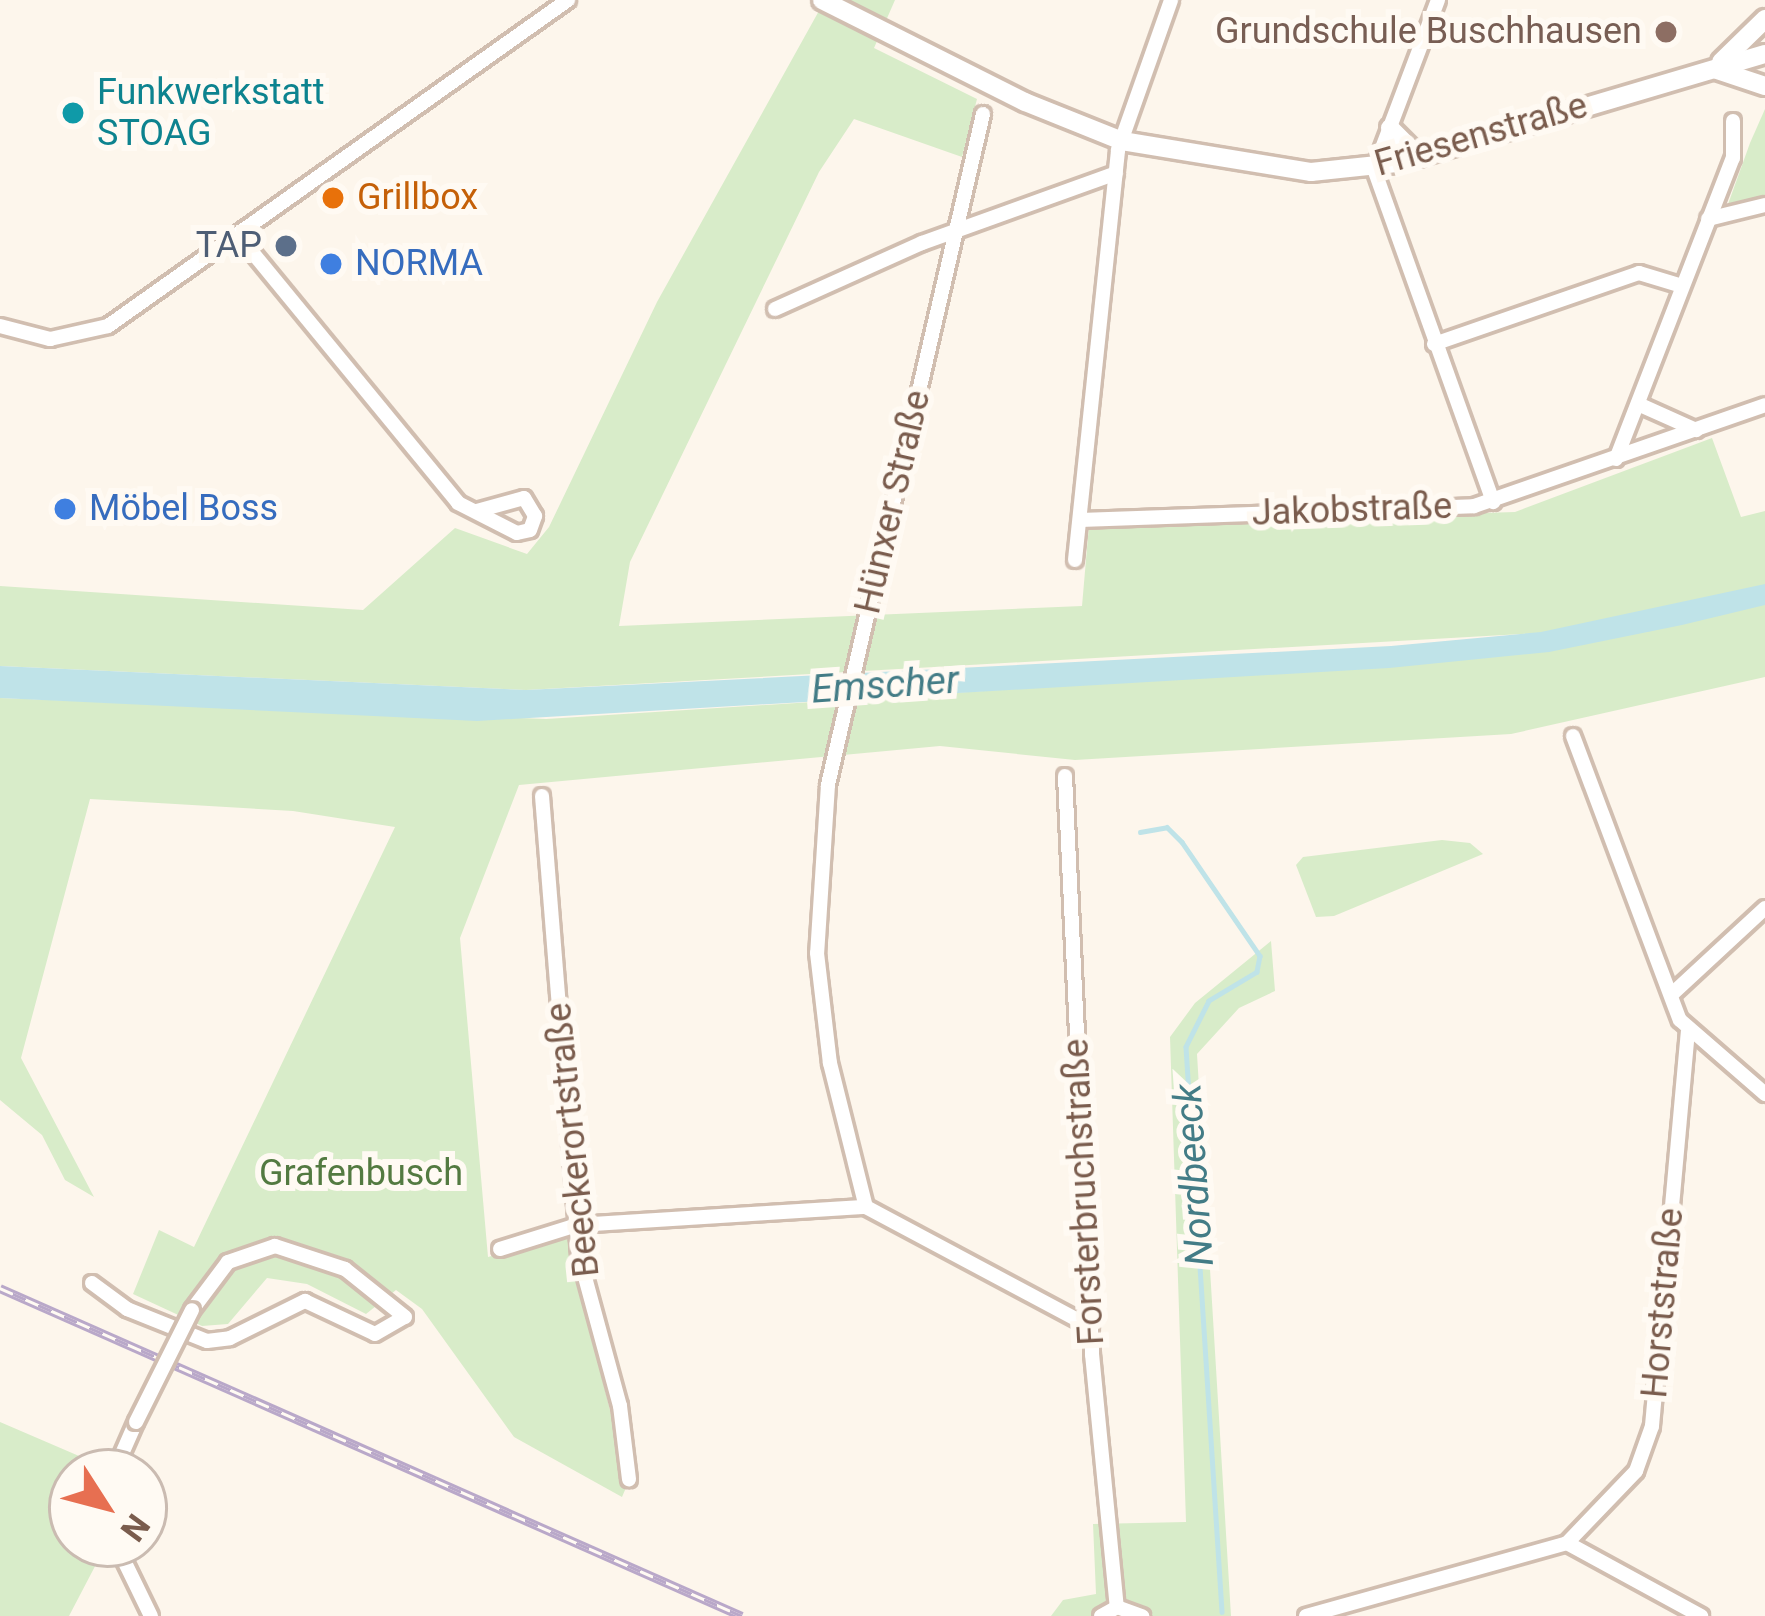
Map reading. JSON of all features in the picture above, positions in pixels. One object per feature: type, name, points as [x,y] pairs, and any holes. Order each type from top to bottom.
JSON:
[{"type":"main road","name":"Friesenstraße","points":[[822,0],[1025,102],[1122,141],[1278,168],[1374,169],[1765,54]]},
{"type":"main road","points":[[1765,19],[1712,69],[1765,86]]},
{"type":"main road","points":[[1390,128],[1419,157]]},
{"type":"street","points":[[0,326],[41,338],[87,335],[239,236],[568,0]]},
{"type":"street","points":[[1076,560],[1116,173],[1122,141],[1171,0]]},
{"type":"street","points":[[1438,0],[1374,169],[1493,502]]},
{"type":"street","name":"Hünxer Straße","points":[[866,1207],[830,1063],[816,937],[823,819],[983,114]]},
{"type":"street","points":[[1616,459],[1732,158],[1732,121]]},
{"type":"street","points":[[775,309],[1116,173]]},
{"type":"street","points":[[1708,219],[1765,205]]},
{"type":"street","points":[[239,236],[439,483],[477,511]]},
{"type":"street","points":[[1434,344],[1639,272],[1682,286]]},
{"type":"street","points":[[1637,404],[1696,430]]},
{"type":"street","name":"Jakobstraße","points":[[1081,520],[1493,502],[1765,405]]},
{"type":"street","points":[[1574,736],[1688,1032],[1765,1094]]},
{"type":"street","name":"Forsterbruchstraße","points":[[1065,776],[1091,1327],[1117,1607]]},
{"type":"street","name":"Beeckerortstraße","points":[[542,796],[577,1225],[629,1479]]},
{"type":"street","points":[[1671,995],[1765,908]]},
{"type":"street","name":"Horststraße","points":[[1567,1543],[1624,1485],[1649,1443],[1688,1032]]},
{"type":"street","points":[[500,1249],[577,1225],[866,1207],[1091,1327]]},
{"type":"street","points":[[92,1283],[127,1309],[181,1331],[207,1342],[305,1301],[375,1334],[405,1317],[345,1269],[275,1246],[228,1262],[192,1310],[181,1331],[136,1422],[125,1448]]},
{"type":"street","points":[[1306,1616],[1567,1543],[1701,1616]]},
{"type":"street","points":[[128,1568],[151,1616]]},
{"type":"street","points":[[1101,1616],[1117,1607],[1142,1616]]},
{"type":"green space","name":"Grafenbusch","points":[[825,0],[895,0],[874,48],[977,99],[962,157],[854,119],[819,172],[630,562],[619,626],[1082,606],[1089,525],[1515,512],[1712,438],[1741,517],[1765,511],[1765,677],[1511,734],[1075,760],[940,746],[519,785],[460,938],[488,1257],[567,1236],[628,1483],[622,1497],[514,1437],[422,1309],[396,1290],[366,1314],[307,1284],[267,1278],[228,1324],[202,1326],[133,1294],[159,1230],[194,1247],[395,827],[293,811],[90,799],[21,1058],[94,1197],[65,1180],[42,1135],[0,1100],[0,698],[546,719],[1094,684],[1541,633],[526,690],[0,666],[0,586],[363,610],[455,528],[527,554],[549,527],[657,302]]},
{"type":"green space","points":[[1765,109],[1765,195],[1727,207],[1750,143]]},
{"type":"green space","points":[[1442,840],[1470,843],[1483,854],[1334,916],[1316,917],[1296,865],[1303,857]]},
{"type":"green space","points":[[1271,941],[1275,991],[1239,1008],[1197,1054],[1231,1616],[1051,1616],[1063,1600],[1096,1594],[1093,1524],[1186,1522],[1170,1037],[1195,1003]]},
{"type":"green space","points":[[0,1422],[60,1448],[48,1448],[48,1568],[94,1568],[69,1616],[0,1616]]},
{"type":"water","name":"Emscher","points":[[1765,584],[1765,605],[1682,625],[1549,652],[1389,668],[477,721],[0,698],[0,666],[526,690],[1391,646],[1541,632]]},
{"type":"waterway","name":"Nordbeeck","points":[[1140,832],[1167,827],[1182,842],[1260,956],[1257,972],[1209,1001],[1186,1047],[1222,1612]]},
{"type":"railway","points":[[0,1288],[742,1616]]},
{"type":"place","name":"Grundschule Buschhausen","points":[[1666,32]]},
{"type":"place","name":"Funkwerkstatt STOAG","points":[[73,113]]},
{"type":"place","name":"Grillbox","points":[[333,198]]},
{"type":"place","name":"TAP","points":[[286,246]]},
{"type":"place","name":"NORMA","points":[[331,264]]},
{"type":"place","name":"Möbel Boss","points":[[65,509]]}]
